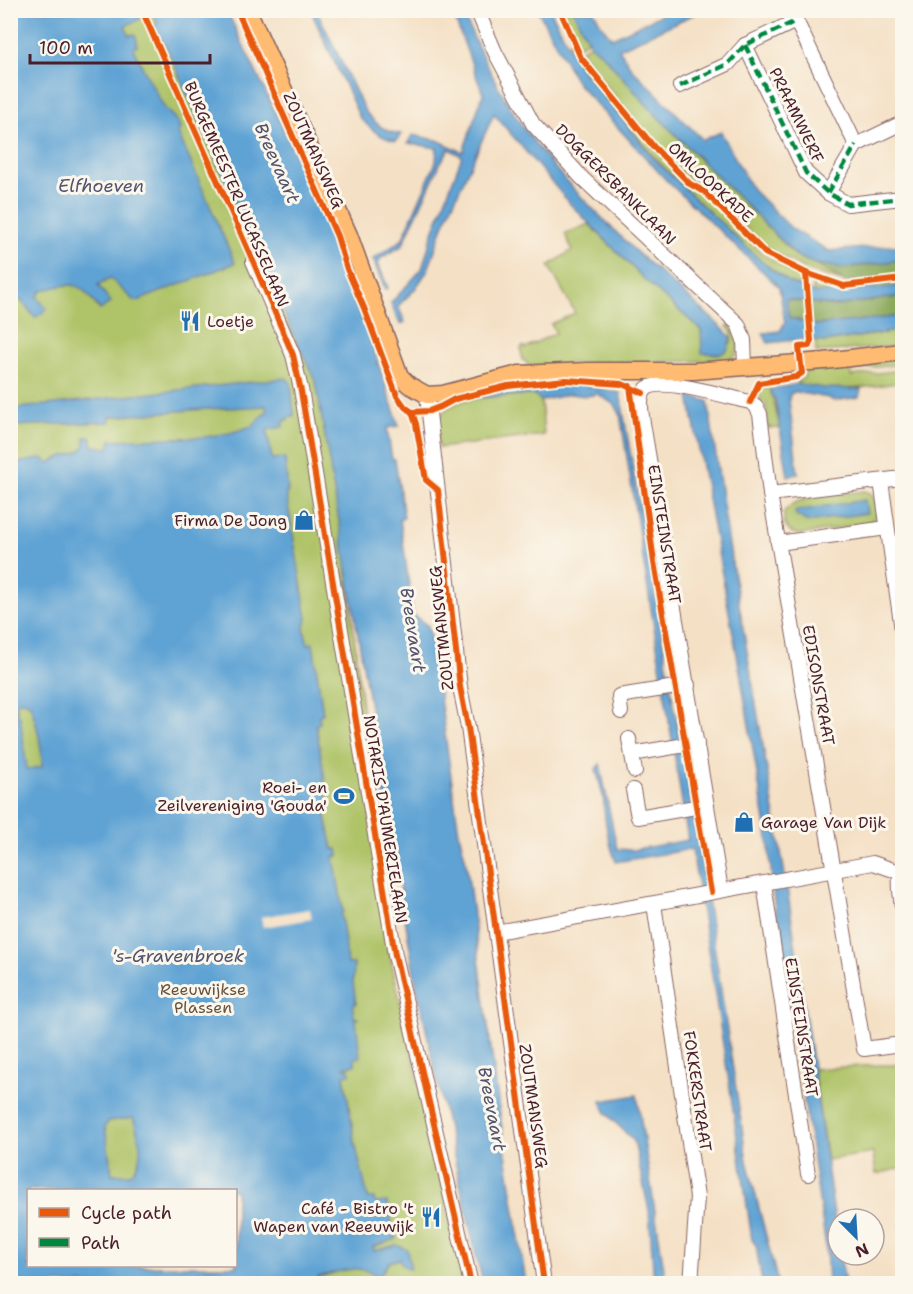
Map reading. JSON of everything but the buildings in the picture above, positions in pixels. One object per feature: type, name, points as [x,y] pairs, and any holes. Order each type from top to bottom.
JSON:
[{"type":"main road","name":"ZOUTMANSWEG","points":[[248,10],[349,235],[350,253],[356,270],[374,299],[400,376],[409,385],[427,395]]},
{"type":"main road","points":[[427,395],[443,394],[519,374],[588,371],[694,371],[824,361],[903,352]]},
{"type":"street","name":"DOGGERSBANKLAAN","points":[[477,10],[495,52],[533,124],[590,186],[738,324],[745,348],[745,366]]},
{"type":"street","points":[[680,86],[728,64],[745,45],[793,16],[856,145]]},
{"type":"street","name":"PRAAMWERF","points":[[745,45],[806,173],[828,193]]},
{"type":"street","points":[[903,123],[856,145],[828,193],[848,204],[903,198]]},
{"type":"street","name":"BURGEMEESTER LUCASSELAAN","points":[[253,261],[292,355]]},
{"type":"street","name":"NOTARIS D'AUMERIELAAN","points":[[292,355],[301,391],[395,955],[471,1284]]},
{"type":"street","name":"EDISONSTRAAT","points":[[643,393],[647,387],[655,385],[676,385],[750,402],[756,406],[760,414],[778,543],[864,1049],[903,1044]]},
{"type":"street","name":"EINSTEINSTRAAT","points":[[643,393],[642,417],[707,805],[716,891]]},
{"type":"street","name":"ZOUTMANSWEG","points":[[427,395],[460,687],[544,1284]]},
{"type":"street","points":[[770,494],[903,478]]},
{"type":"street","points":[[881,481],[903,630]]},
{"type":"street","points":[[778,543],[887,528]]},
{"type":"street","points":[[621,712],[619,696],[688,685]]},
{"type":"street","points":[[629,738],[635,771]]},
{"type":"street","points":[[632,754],[697,743]]},
{"type":"street","points":[[633,790],[638,817],[707,805]]},
{"type":"street","points":[[496,932],[873,863],[902,870],[900,891],[903,906]]},
{"type":"street","name":"EINSTEINSTRAAT","points":[[767,883],[808,1174]]},
{"type":"street","name":"FOKKERSTRAAT","points":[[654,904],[697,1197],[691,1284]]},
{"type":"green space","name":"'s-Gravenbroek","points":[[10,11],[165,11],[325,373],[389,952],[464,1283],[11,1283]]},
{"type":"green space","points":[[563,11],[573,11],[588,41],[576,45]]},
{"type":"green space","points":[[569,41],[579,59],[687,185],[703,194],[763,254],[793,274],[802,277],[805,291],[789,282],[776,283],[657,160],[569,55],[565,44]]},
{"type":"green space","points":[[590,44],[603,55],[652,111],[797,257],[815,264],[845,282],[807,270],[767,248],[707,190],[693,183],[642,129],[597,74],[581,50]]},
{"type":"green space","points":[[589,224],[647,282],[701,330],[701,334],[731,344],[732,333],[727,326],[731,325],[738,345],[735,356],[724,361],[601,362],[529,366],[522,360],[521,348],[556,333],[551,324],[575,313],[549,266],[572,250],[565,234]]},
{"type":"green space","points":[[902,260],[902,276],[845,282],[815,264],[844,268]]},
{"type":"green space","points":[[812,279],[843,289],[902,282],[902,286],[814,294]]},
{"type":"green space","points":[[902,296],[902,316],[817,325],[789,318],[785,301],[785,299],[835,306]]},
{"type":"green space","points":[[902,330],[902,346],[816,352],[816,340],[825,342]]},
{"type":"green space","points":[[902,358],[902,364],[851,370],[851,376],[902,370],[902,382],[837,389],[798,384],[806,371]]},
{"type":"green space","points":[[762,386],[771,389],[780,428],[768,428],[766,404],[758,397],[757,392]]},
{"type":"green space","points":[[535,395],[541,401],[544,435],[439,448],[438,422],[444,411],[452,406],[474,399]]},
{"type":"green space","points":[[864,491],[875,500],[877,510],[871,522],[802,534],[792,533],[786,525],[784,512],[799,501]]},
{"type":"green space","points":[[902,1065],[902,1168],[876,1174],[873,1153],[827,1160],[813,1069]]},
{"type":"water","points":[[11,11],[227,11],[288,139],[327,228],[337,263],[368,333],[399,426],[387,428],[392,459],[395,459],[404,518],[400,519],[413,615],[428,626],[433,648],[526,1283],[483,1283],[477,1260],[416,984],[316,383],[170,55],[154,25],[157,23],[153,13],[125,26],[129,35],[135,34],[137,46],[134,47],[135,53],[164,107],[178,122],[180,129],[178,133],[235,263],[135,302],[110,278],[98,285],[111,302],[100,310],[86,293],[69,285],[41,291],[37,297],[47,309],[35,318],[11,292]]},
{"type":"water","points":[[311,11],[317,11],[365,111],[381,127],[401,134],[396,141],[380,135],[360,118]]},
{"type":"water","points":[[452,11],[462,11],[499,88],[549,162],[630,246],[731,337],[728,349],[721,354],[702,353],[701,330],[647,282],[571,205],[494,114],[443,226],[428,270],[415,289],[398,306],[405,322],[400,324],[391,303],[422,269],[432,235],[462,156],[449,149],[402,246],[381,258],[378,264],[388,288],[385,289],[373,259],[402,240],[436,162],[437,148],[408,143],[412,135],[437,140],[463,152],[483,94]]},
{"type":"water","points":[[538,11],[551,11],[580,68],[656,161],[761,261],[789,282],[814,293],[902,286],[902,296],[835,306],[786,299],[789,318],[817,325],[902,316],[902,330],[824,342],[805,339],[768,343],[763,333],[780,331],[785,322],[779,287],[666,180],[577,83]]},
{"type":"water","points":[[573,11],[594,11],[612,38],[669,11],[701,11],[619,49],[632,69],[703,140],[721,132],[752,189],[792,229],[829,251],[902,245],[902,260],[844,268],[815,264],[798,257],[652,111],[603,55],[590,44]]},
{"type":"water","name":"'s-Gravenbroek","points":[[286,378],[291,383],[294,415],[283,422],[283,427],[267,430],[272,459],[285,458],[288,492],[286,492],[307,619],[304,629],[308,644],[313,643],[323,714],[319,715],[320,723],[316,724],[329,806],[324,807],[333,849],[338,849],[339,856],[334,857],[348,964],[354,964],[353,982],[356,1004],[353,1005],[354,1018],[358,1018],[356,1020],[360,1057],[355,1058],[355,1065],[345,1066],[345,1069],[349,1068],[350,1074],[344,1075],[355,1143],[368,1198],[374,1198],[375,1203],[387,1202],[396,1239],[373,1247],[374,1251],[396,1245],[407,1249],[411,1269],[402,1265],[400,1259],[389,1262],[379,1277],[372,1272],[357,1269],[318,1277],[316,1283],[11,1284],[11,464],[43,458],[48,463],[74,454],[85,446],[85,437],[91,437],[93,446],[109,448],[111,440],[205,437],[230,433],[252,426],[267,411],[266,406],[191,410],[110,417],[110,422],[11,426],[11,409]],"holes":[[[24,701],[30,704],[35,719],[42,767],[27,769],[16,704]],[[133,1118],[140,1147],[136,1168],[131,1174],[112,1174],[105,1126],[109,1121]]]},
{"type":"water","points":[[577,384],[620,393],[705,886],[747,1161],[778,1283],[762,1283],[756,1245],[752,1240],[692,849],[616,862],[606,827],[603,797],[596,769],[600,764],[617,849],[632,850],[688,840],[620,414],[615,405],[598,394],[586,396],[570,394],[541,401],[535,395],[471,399],[542,385]]},
{"type":"water","points":[[798,384],[825,388],[861,389],[859,397],[834,401],[795,392],[790,394],[798,474],[788,476],[775,399],[771,394],[771,389]]},
{"type":"water","points":[[689,396],[708,401],[729,545],[787,887],[833,1207],[826,1207],[826,1246],[774,901],[768,839],[739,666]]},
{"type":"water","points":[[865,500],[867,513],[808,522],[796,515],[795,511]]},
{"type":"water","points":[[637,1095],[666,1283],[654,1283],[649,1210],[634,1141],[606,1113],[601,1101]]},
{"type":"water","points":[[827,1267],[842,1267],[845,1283],[828,1283]]},
{"type":"pier","points":[[310,909],[312,919],[263,927],[261,917]]},
{"type":"marked path","points":[[680,86],[728,64],[745,45],[796,21]]},
{"type":"marked path","points":[[745,45],[806,173],[828,193],[848,204],[902,198]]},
{"type":"marked path","points":[[828,193],[856,145]]},
{"type":"cycle path","points":[[142,10],[293,355],[301,391],[395,955],[471,1284]]},
{"type":"cycle path","points":[[237,10],[337,236],[347,269],[397,396],[412,412],[426,480],[438,490],[460,687],[468,727],[544,1284]]},
{"type":"cycle path","name":"OMLOOPKADE","points":[[560,10],[581,58],[653,146],[690,184],[705,192],[765,253],[806,273],[844,286],[902,279]]},
{"type":"cycle path","points":[[750,402],[759,383],[796,377],[802,373],[799,347],[809,346],[811,341],[806,273]]},
{"type":"cycle path","points":[[412,412],[429,411],[455,399],[508,386],[566,380],[622,384],[643,393]]},
{"type":"cycle path","points":[[630,386],[654,562],[711,892]]},
{"type":"place","name":"Loetje","points":[[190,321]]},
{"type":"place","name":"Firma De Jong","points":[[304,520]]},
{"type":"place","name":"Roei- en Zeilvereniging 'Gouda'","points":[[344,796]]},
{"type":"place","name":"Garage Van Dijk","points":[[744,822]]},
{"type":"place","name":"Café - Bistro 't Wapen van Reeuwijk","points":[[431,1217]]},
{"type":"water label","name":"Breevaart","points":[[277,163]]},
{"type":"water label","name":"Elfhoeven","points":[[101,186]]},
{"type":"water label","name":"Breevaart","points":[[413,630]]},
{"type":"water label","name":"Breevaart","points":[[492,1109]]},
{"type":"park label","name":"Reeuwijkse Plassen","points":[[203,998]]}]
